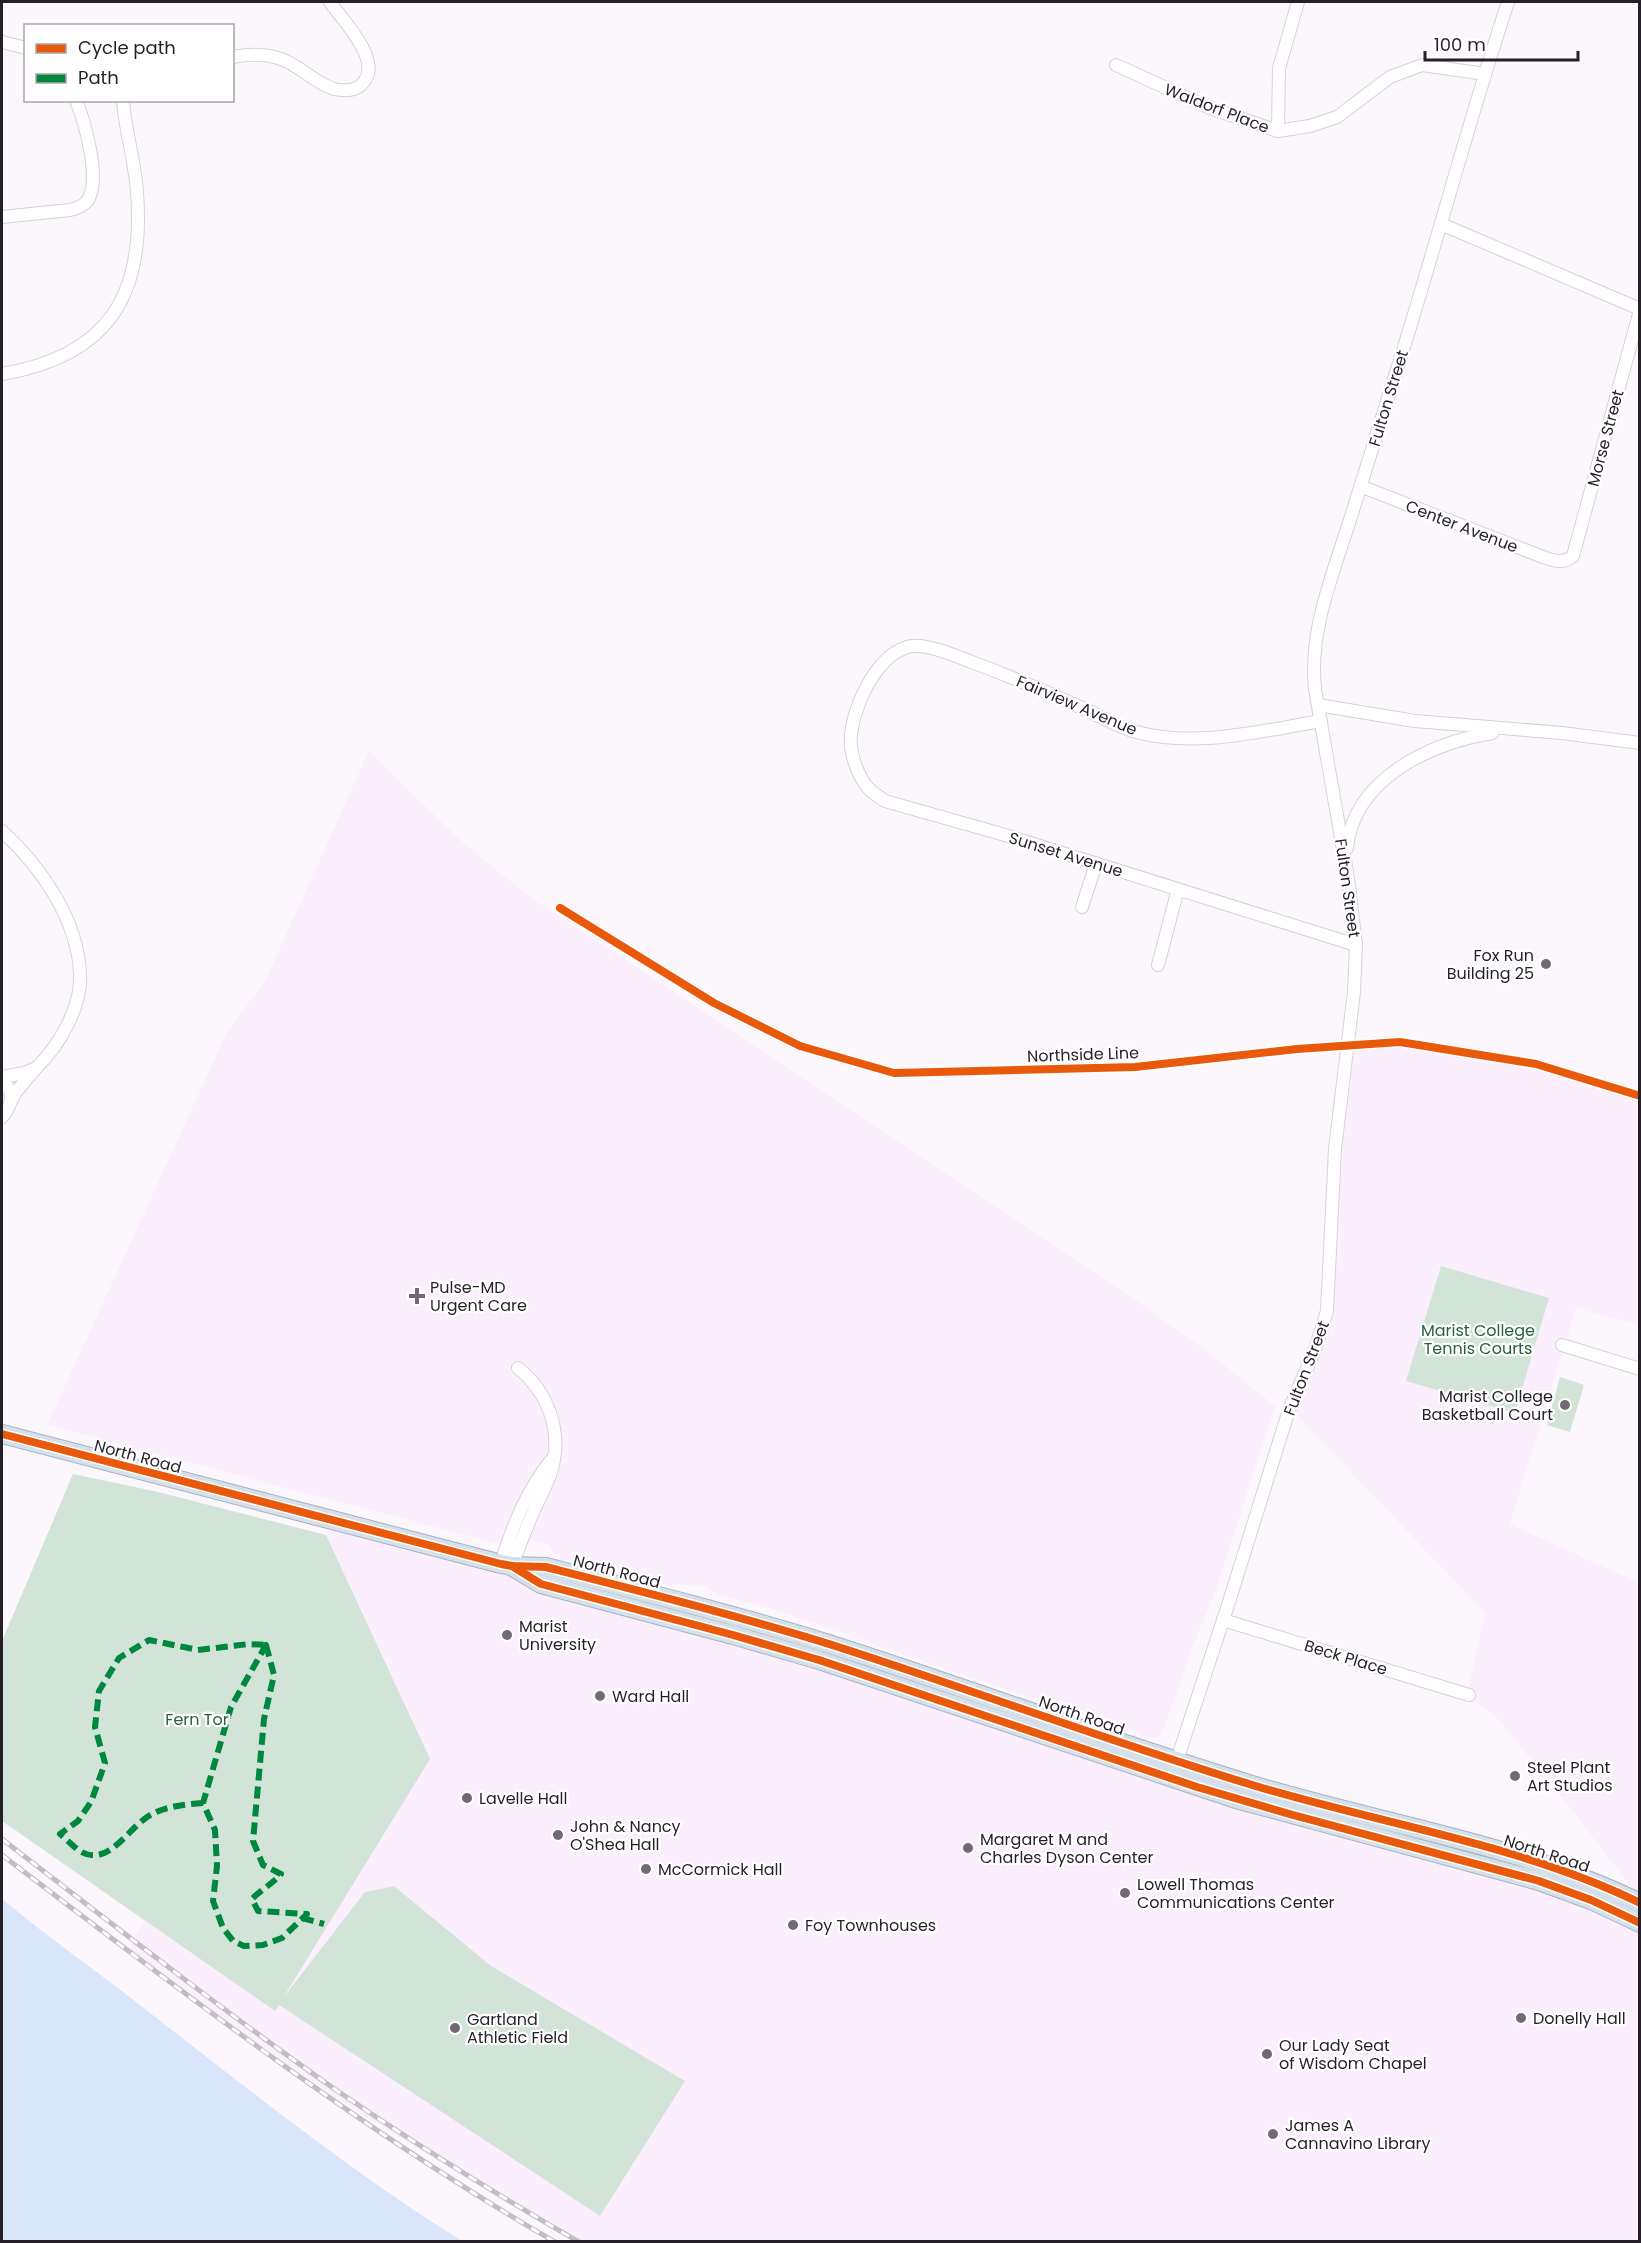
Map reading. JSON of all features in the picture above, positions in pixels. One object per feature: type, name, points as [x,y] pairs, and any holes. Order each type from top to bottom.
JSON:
[{"type":"highway","name":"North Road","points":[[2,1434],[506,1565],[546,1567],[774,1627],[1176,1761],[1289,1796],[1532,1860],[1585,1878],[1640,1903]]},
{"type":"highway","name":"North Road","points":[[506,1565],[541,1584],[810,1657],[1171,1778],[1293,1815],[1521,1875],[1591,1900],[1640,1923]]},
{"type":"street","points":[[234,57],[255,54],[276,57],[334,89],[356,88],[366,78],[368,64],[366,56],[353,33],[330,2]]},
{"type":"street","points":[[1278,131],[1280,68],[1298,2]]},
{"type":"street","name":"Fulton Street","points":[[1171,1778],[1289,1410],[1324,1323],[1330,1282],[1337,1128],[1354,992],[1356,945],[1347,870],[1314,675],[1316,638],[1334,571],[1508,2]]},
{"type":"street","points":[[2,42],[24,48]]},
{"type":"street","name":"Waldorf Place","points":[[1116,65],[1210,108],[1278,131],[1310,126],[1337,117],[1390,77],[1422,65],[1485,74]]},
{"type":"street","points":[[2,217],[70,210],[81,207],[89,199],[92,184],[91,156],[84,121],[77,102]]},
{"type":"street","points":[[2,374],[43,363],[87,341],[107,324],[127,292],[135,259],[138,214],[137,191],[123,102]]},
{"type":"street","points":[[1441,224],[1640,310]]},
{"type":"street","name":"Morse Street","points":[[1565,561],[1574,556],[1640,310]]},
{"type":"street","name":"Center Avenue","points":[[1360,486],[1543,557],[1558,562],[1565,561]]},
{"type":"street","name":"Fairview Avenue","points":[[861,699],[869,680],[882,665],[901,650],[913,646],[945,652],[1020,680],[1134,731],[1169,738],[1225,737],[1321,721]]},
{"type":"street","name":"Sunset Avenue","points":[[861,699],[854,717],[850,739],[855,763],[868,789],[885,801],[1356,945]]},
{"type":"street","points":[[1318,705],[1434,723],[1528,730],[1640,743]]},
{"type":"street","points":[[1347,870],[1348,844],[1353,823],[1363,804],[1393,772],[1418,756],[1448,744],[1480,735],[1528,730]]},
{"type":"street","points":[[2,831],[34,866],[56,900],[74,937],[79,962],[79,986],[68,1020],[54,1046],[16,1092],[2,1117]]},
{"type":"street","points":[[1082,907],[1096,864]]},
{"type":"street","points":[[1158,965],[1178,889]]},
{"type":"street","points":[[10,1103],[9,1088],[2,1078],[36,1068]]},
{"type":"street","points":[[1562,1345],[1640,1369]]},
{"type":"street","points":[[506,1565],[521,1539],[550,1475],[555,1434],[549,1405],[535,1383],[518,1368]]},
{"type":"street","name":"Beck Place","points":[[1223,1620],[1469,1695]]},
{"type":"shaded area","points":[[369,751],[460,840],[534,900],[1114,1285],[1207,1351],[1275,1406],[1216,1590],[1193,1645],[1162,1734],[1157,1737],[1144,1737],[1120,1722],[1081,1710],[1063,1709],[772,1609],[721,1596],[708,1586],[645,1583],[617,1569],[582,1560],[561,1560],[552,1552],[549,1545],[518,1535],[505,1543],[492,1542],[47,1425],[227,1032],[265,981]]},
{"type":"shaded area","name":"Marist University","points":[[1386,1037],[1441,1043],[1496,1053],[1639,1095],[1639,1325],[1576,1308],[1510,1524],[1639,1583],[1639,2241],[576,2241],[508,2204],[353,2109],[252,2039],[130,1949],[333,1521],[1013,1724],[1179,1761],[1637,1895],[1494,1714],[1466,1699],[1485,1613],[1292,1410],[1330,1317],[1336,1265],[1341,1110],[1349,1041]]},
{"type":"green space","name":"Marist College Tennis Courts","points":[[1441,1266],[1549,1298],[1515,1413],[1406,1381]]},
{"type":"green space","name":"Marist College Basketball Court","points":[[1560,1377],[1584,1385],[1570,1432],[1547,1425]]},
{"type":"green space","name":"Fern Tor","points":[[73,1474],[154,1491],[326,1535],[430,1759],[283,1998],[365,1892],[394,1886],[491,1966],[685,2081],[600,2216],[279,2005],[275,2011],[2,1821],[2,1641]]},
{"type":"water","points":[[2,1899],[303,2131],[421,2215],[462,2241],[2,2241]]},
{"type":"railway","points":[[2,1839],[293,2060],[396,2130],[579,2242]]},
{"type":"railway","points":[[2,1855],[204,2008],[341,2106],[411,2153],[555,2242]]},
{"type":"marked path","points":[[203,1803],[172,1807],[154,1813],[118,1844],[99,1855],[89,1855],[78,1850],[60,1834],[78,1821],[91,1802],[105,1763],[95,1727],[99,1691],[119,1658],[149,1640],[198,1650],[249,1644],[266,1645]]},
{"type":"marked path","points":[[266,1645],[274,1675],[264,1719],[253,1841],[263,1865],[281,1874],[252,1899],[258,1911],[307,1914],[282,1938],[263,1945],[244,1946],[233,1941],[223,1928],[213,1901],[217,1866],[215,1830],[203,1803],[231,1707],[266,1645]]},
{"type":"marked path","points":[[302,1918],[324,1924]]},
{"type":"cycle path","name":"Northside Line","points":[[560,908],[714,1003],[800,1046],[894,1073],[1135,1067],[1297,1049],[1400,1042],[1536,1064],[1640,1096]]},
{"type":"cycle path","points":[[2,1434],[501,1564],[546,1567],[758,1623],[882,1661],[1249,1784],[1447,1836],[1545,1865],[1593,1882],[1640,1903]]},
{"type":"cycle path","points":[[512,1566],[541,1584],[819,1660],[1197,1787],[1539,1881],[1591,1900],[1640,1923]]},
{"type":"place","name":"Fox Run Building 25","points":[[1546,964]]},
{"type":"place","name":"Pulse-MD Urgent Care","points":[[417,1296]]},
{"type":"place","name":"Marist College Basketball Court","points":[[1565,1405]]},
{"type":"place","name":"Marist University","points":[[507,1635]]},
{"type":"place","name":"Ward Hall","points":[[600,1696]]},
{"type":"place","name":"Steel Plant Art Studios","points":[[1515,1776]]},
{"type":"place","name":"Lavelle Hall","points":[[467,1798]]},
{"type":"place","name":"John & Nancy O'Shea Hall","points":[[558,1835]]},
{"type":"place","name":"Margaret M and Charles Dyson Center","points":[[968,1848]]},
{"type":"place","name":"McCormick Hall","points":[[646,1869]]},
{"type":"place","name":"Lowell Thomas Communications Center","points":[[1125,1893]]},
{"type":"place","name":"Foy Townhouses","points":[[793,1925]]},
{"type":"place","name":"Donelly Hall","points":[[1521,2018]]},
{"type":"place","name":"Gartland Athletic Field","points":[[455,2028]]},
{"type":"place","name":"Our Lady Seat of Wisdom Chapel","points":[[1267,2054]]},
{"type":"place","name":"James A Cannavino Library","points":[[1273,2134]]}]
